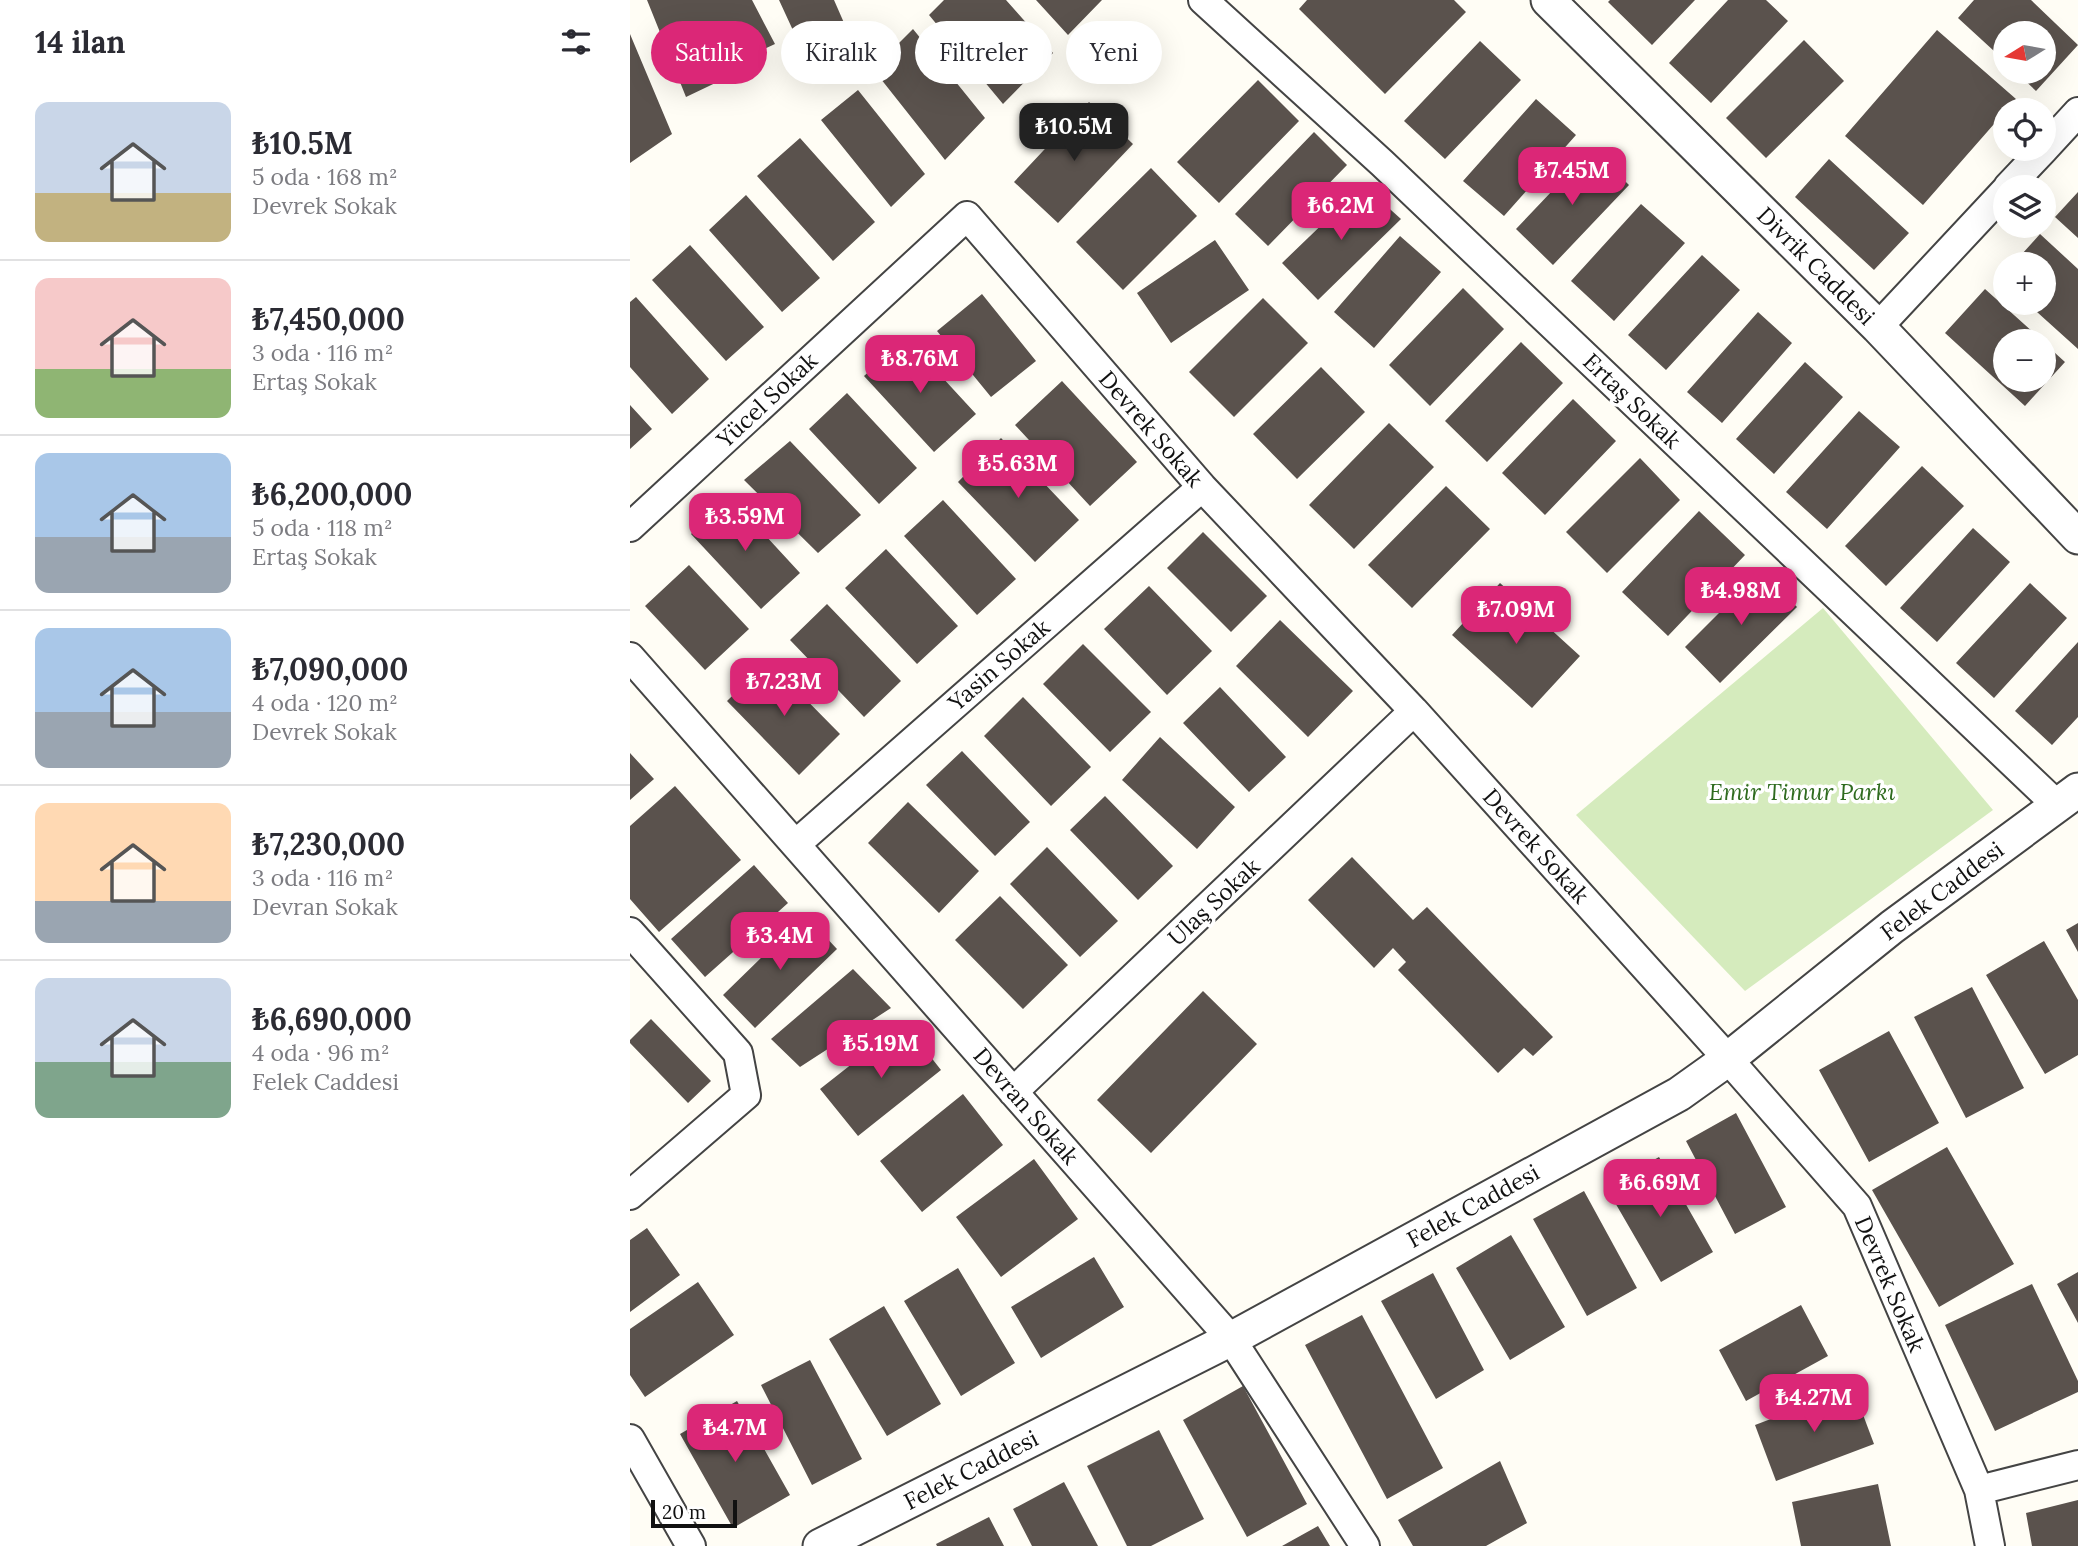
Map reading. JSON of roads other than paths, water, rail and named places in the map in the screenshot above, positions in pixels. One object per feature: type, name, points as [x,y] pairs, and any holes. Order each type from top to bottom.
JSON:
[{"type":"street","name":"Ertaş Sokak","points":[[1203,0],[2068,798]]},
{"type":"street","name":"Divrik Caddesi","points":[[1548,0],[1878,327],[2078,537]]},
{"type":"street","points":[[2056,136],[2078,112]]},
{"type":"street","points":[[2020,175],[2033,161]]},
{"type":"street","points":[[1878,327],[1993,204]]},
{"type":"street","name":"Devrek Sokak","points":[[967,216],[1202,487],[1415,711],[1857,1206],[1979,1490],[1990,1546]]},
{"type":"street","name":"Yücel Sokak","points":[[630,527],[967,216]]},
{"type":"street","name":"Yasin Sokak","points":[[796,844],[1202,487]]},
{"type":"street","name":"Devran Sokak","points":[[630,657],[1231,1339],[1366,1546]]},
{"type":"street","name":"Ulaş Sokak","points":[[1013,1092],[1415,711]]},
{"type":"street","name":"Felek Caddesi","points":[[820,1546],[1231,1339],[1679,1094],[1728,1059],[1892,928],[2068,798]]},
{"type":"street","points":[[630,932],[738,1052],[746,1095],[630,1195]]},
{"type":"street","points":[[630,1439],[691,1546]]},
{"type":"street","points":[[1979,1490],[2078,1465]]},
{"type":"park label","name":"Emir Timur Parkı","points":[[1802,792]]}]
